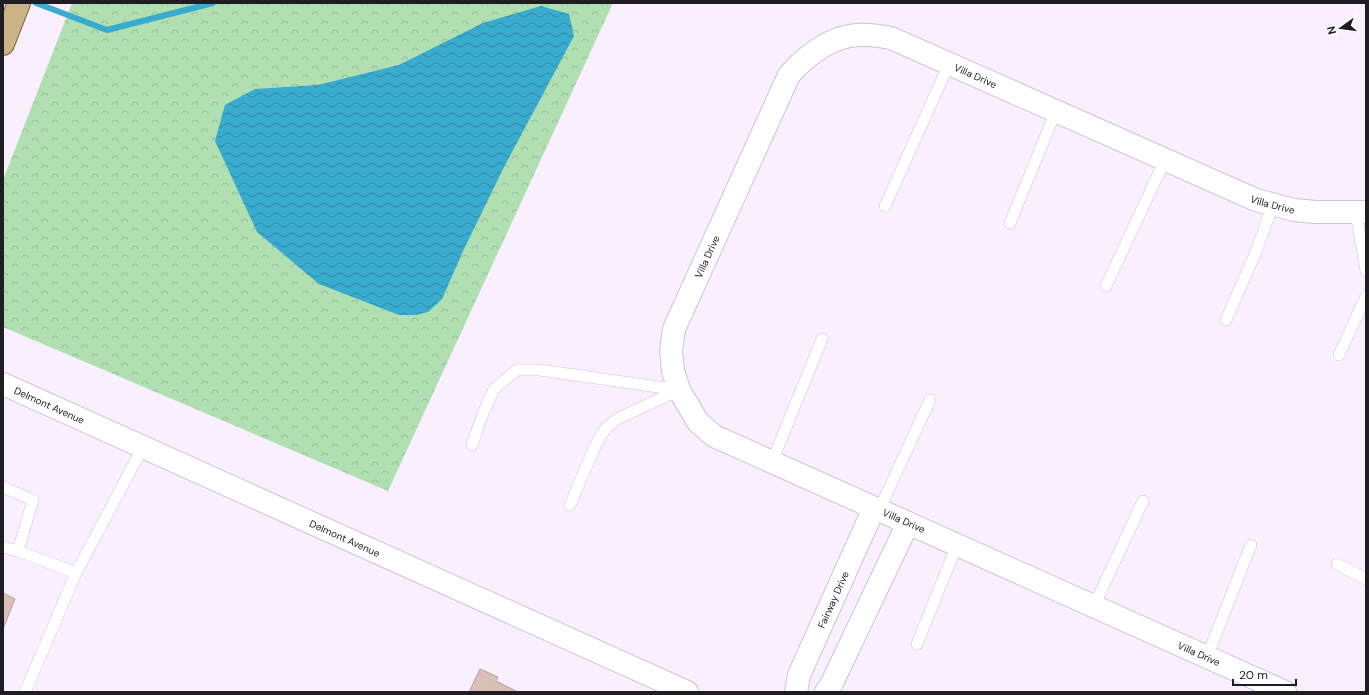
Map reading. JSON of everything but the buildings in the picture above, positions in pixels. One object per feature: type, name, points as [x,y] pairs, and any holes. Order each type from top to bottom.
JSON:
[{"type":"main road","points":[[3,44],[19,3]]},
{"type":"street","name":"Villa Drive","points":[[1285,692],[714,436],[698,422],[679,390],[673,371],[671,351],[674,329],[789,75],[810,54],[825,44],[857,35],[873,35],[891,38],[1256,200],[1294,210],[1315,212],[1361,212]]},
{"type":"street","name":"Delmont Avenue","points":[[3,384],[687,692]]},
{"type":"street","name":"Fairway Drive","points":[[796,692],[799,676],[877,509]]},
{"type":"street","points":[[826,692],[831,685],[908,523]]},
{"type":"lane","points":[[885,206],[949,64]]},
{"type":"lane","points":[[1010,223],[1056,111]]},
{"type":"lane","points":[[1106,286],[1165,160]]},
{"type":"lane","points":[[1226,320],[1255,254],[1273,205]]},
{"type":"lane","points":[[1361,212],[1366,272]]},
{"type":"lane","points":[[1339,355],[1366,296]]},
{"type":"lane","points":[[772,462],[822,339]]},
{"type":"lane","points":[[472,445],[482,416],[494,389],[517,370],[540,370],[679,390]]},
{"type":"lane","points":[[570,505],[596,444],[606,428],[618,419],[679,390]]},
{"type":"lane","points":[[877,509],[930,400]]},
{"type":"lane","points":[[25,692],[76,573],[143,447]]},
{"type":"lane","points":[[3,487],[34,500],[18,551]]},
{"type":"lane","points":[[1094,606],[1143,501]]},
{"type":"lane","points":[[917,644],[956,545]]},
{"type":"lane","points":[[1207,657],[1251,545]]},
{"type":"lane","points":[[3,547],[18,551],[76,573]]},
{"type":"lane","points":[[1337,564],[1366,579]]},
{"type":"green space","points":[[72,3],[613,3],[388,491],[3,327],[3,180]]},
{"type":"water","points":[[541,6],[569,14],[574,36],[505,165],[464,249],[442,299],[428,312],[416,315],[399,315],[319,284],[257,232],[215,141],[225,105],[255,89],[318,85],[399,65],[483,23]]},
{"type":"waterway","points":[[36,3],[107,30],[213,3]]}]
